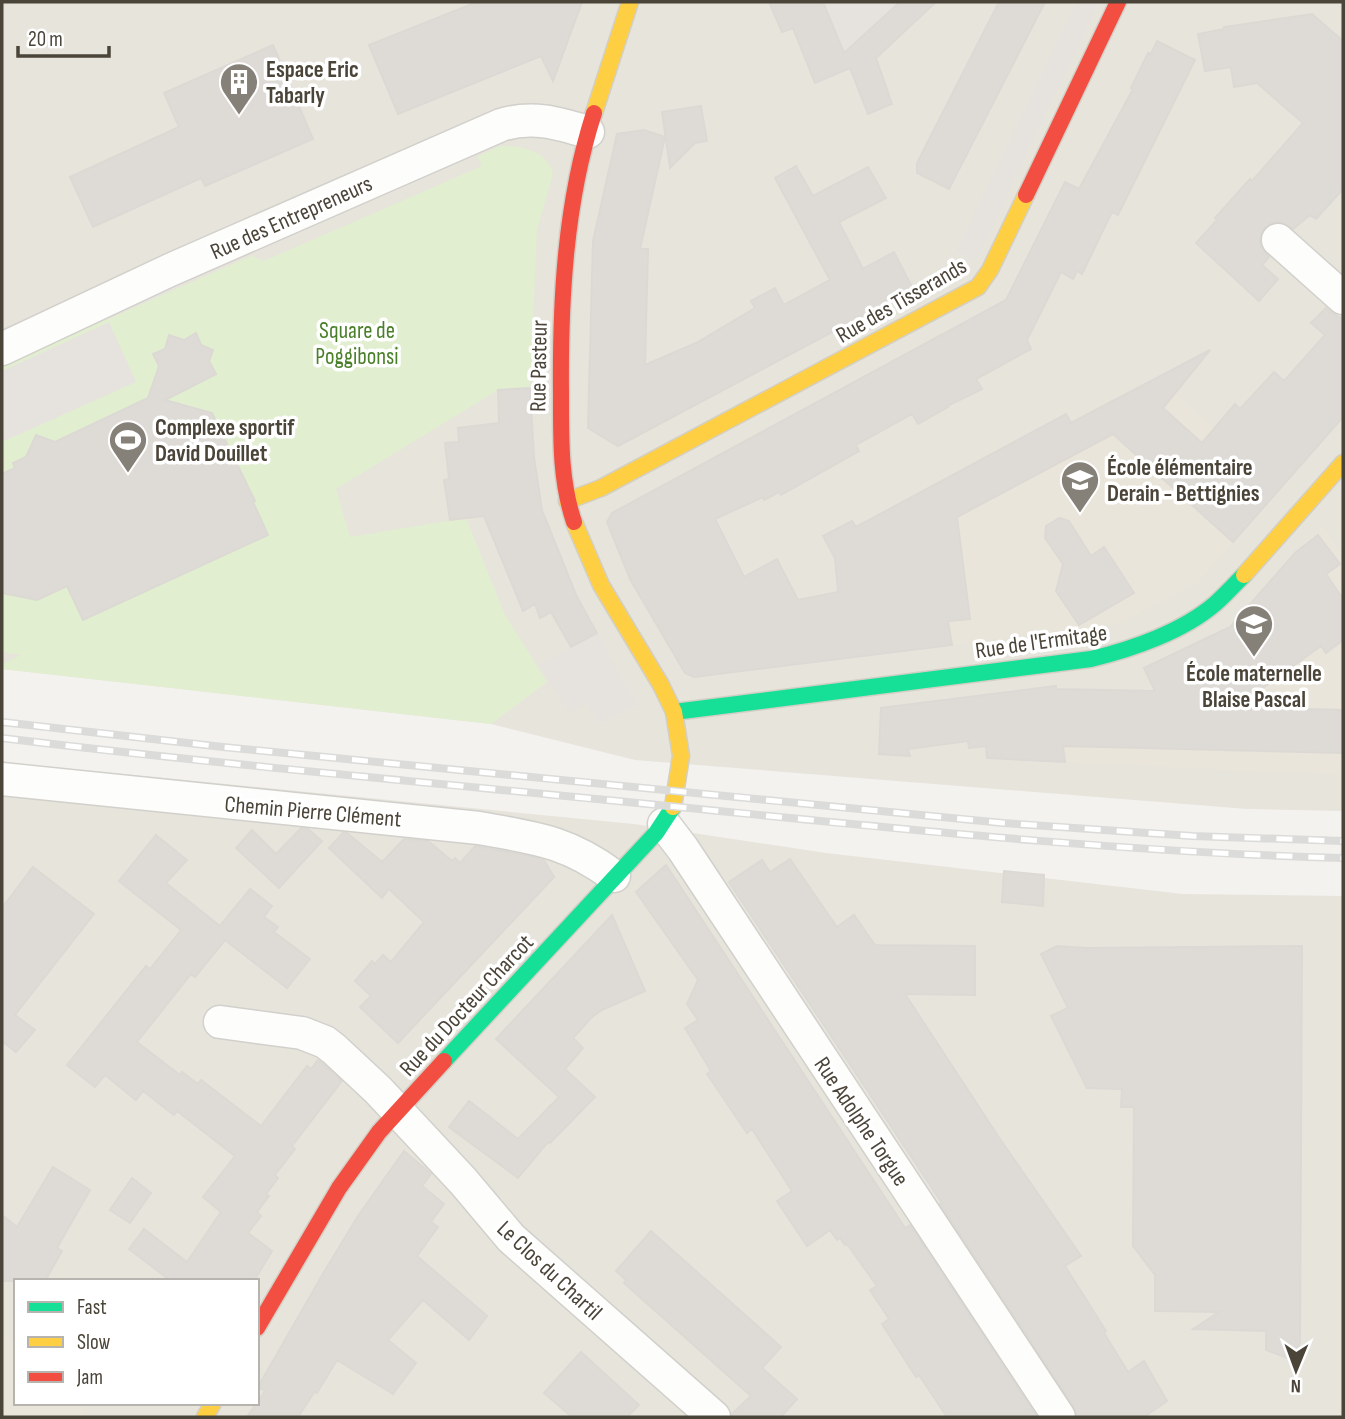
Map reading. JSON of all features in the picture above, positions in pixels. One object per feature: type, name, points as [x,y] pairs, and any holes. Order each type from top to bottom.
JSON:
[{"type":"street","name":"Rue Pasteur","points":[[630,2],[588,132],[569,229],[561,321],[560,428],[567,501],[579,537],[595,573],[674,712]]},
{"type":"street","name":"Rue des Tisserands","points":[[567,501],[601,488],[978,287],[990,270],[1118,2]]},
{"type":"street","name":"Rue des Entrepreneurs","points":[[2,349],[170,270],[501,125],[529,119],[545,120],[588,132]]},
{"type":"street","points":[[1278,240],[1343,298]]},
{"type":"street","name":"Rue de l'Ermitage","points":[[674,712],[1091,659],[1128,650],[1168,633],[1216,604],[1343,463]]},
{"type":"street","name":"Rue du Docteur Charcot","points":[[259,1325],[344,1180],[367,1148],[397,1112],[664,824],[674,806],[680,770],[681,744],[674,712]]},
{"type":"street","name":"Chemin Pierre Clément","points":[[2,779],[479,828],[553,842],[588,858],[614,876]]},
{"type":"street","name":"Rue Adolphe Torgue","points":[[664,824],[1059,1417]]},
{"type":"street","name":"Le Clos du Chartil","points":[[220,1022],[278,1028],[326,1042],[378,1090],[463,1181],[511,1238],[714,1417]]},
{"type":"shaded area","points":[[2,2],[1343,2],[1343,811],[1247,809],[635,760],[491,724],[2,669]]},
{"type":"shaded area","points":[[823,2],[900,2],[844,53]]},
{"type":"shaded area","points":[[1077,2],[1099,2],[976,261],[956,251]]},
{"type":"shaded area","points":[[109,322],[136,382],[2,442],[2,371]]},
{"type":"shaded area","name":"École élémentaire Derain - Bettignies","points":[[1157,378],[1280,488],[1198,582],[1116,624],[896,652],[880,526]]},
{"type":"shaded area","name":"École maternelle Blaise Pascal","points":[[1323,526],[1343,556],[1343,775],[1065,762],[1056,686],[1144,690],[1153,686],[1144,668],[1230,627],[1296,552]]},
{"type":"shaded area","points":[[597,633],[637,705],[600,724],[587,703],[569,713],[540,665]]},
{"type":"shaded area","points":[[2,762],[634,824],[826,853],[1183,894],[1343,896],[1343,1417],[2,1417]]},
{"type":"shaded area","points":[[2,1335],[14,1342],[14,1405],[88,1405],[81,1417],[2,1417]]},
{"type":"green space","name":"Square de Poggibonsi","points":[[499,146],[531,150],[545,159],[553,173],[537,230],[530,388],[498,390],[336,489],[350,537],[466,518],[505,615],[547,682],[491,724],[2,669],[2,664],[21,655],[2,652],[2,366],[244,259],[252,256],[264,261],[482,166],[477,157]]},
{"type":"building","points":[[477,2],[582,2],[553,81],[541,56],[398,114],[369,45]]},
{"type":"building","points":[[769,2],[823,2],[844,53],[900,2],[936,2],[876,58],[892,104],[868,114],[850,68],[815,83],[793,28],[782,32]]},
{"type":"building","points":[[999,2],[1045,2],[949,189],[917,173],[917,163]]},
{"type":"building","points":[[1312,14],[1343,41],[1343,189],[1316,219],[1310,215],[1293,229],[1281,222],[1264,228],[1260,245],[1269,257],[1262,265],[1278,279],[1259,301],[1196,243],[1217,220],[1215,218],[1303,123],[1257,83],[1234,87],[1231,67],[1205,71],[1198,34],[1224,27]]},
{"type":"building","points":[[1157,41],[1195,60],[1118,215],[1112,212],[1082,274],[1077,271],[1073,279],[1061,272],[1027,340],[1031,349],[976,379],[982,389],[918,424],[912,414],[856,445],[859,451],[781,495],[779,492],[764,500],[763,497],[715,519],[744,577],[777,559],[798,600],[838,592],[835,558],[823,536],[852,521],[856,527],[1066,414],[1071,423],[1210,350],[1163,408],[1202,443],[1235,404],[1240,409],[1274,372],[1284,381],[1325,335],[1311,323],[1326,308],[1340,318],[1343,316],[1343,417],[1233,542],[1113,434],[957,517],[970,619],[948,621],[952,645],[694,677],[685,673],[630,579],[607,522],[612,513],[1006,300],[1065,182],[1079,189],[1133,89],[1131,88],[1148,53],[1151,54]]},
{"type":"building","name":"Espace Eric Tabarly","points":[[273,45],[313,139],[205,186],[201,178],[93,227],[70,177],[179,127],[164,93]]},
{"type":"building","points":[[701,106],[707,141],[695,143],[670,168],[662,112]]},
{"type":"building","points":[[644,130],[665,137],[640,249],[648,249],[645,365],[696,343],[755,308],[751,301],[775,288],[784,305],[830,280],[775,178],[796,166],[813,196],[868,167],[886,198],[839,222],[863,269],[894,252],[913,289],[618,446],[588,428],[593,241],[617,134]]},
{"type":"building","points":[[196,333],[201,345],[213,350],[209,361],[216,374],[165,400],[212,413],[255,501],[253,502],[268,535],[83,620],[67,586],[37,600],[2,593],[2,474],[15,468],[13,463],[26,457],[36,435],[55,442],[148,398],[159,366],[153,354],[165,349],[169,335],[184,340]]},
{"type":"building","points":[[530,388],[534,458],[542,510],[577,597],[597,633],[571,647],[551,612],[540,618],[535,604],[523,611],[484,516],[450,520],[444,480],[449,479],[445,443],[459,442],[458,428],[499,423],[498,390]]},
{"type":"building","points":[[1059,518],[1069,521],[1091,556],[1104,547],[1134,593],[1079,625],[1056,591],[1063,564],[1045,538],[1046,526]]},
{"type":"building","name":"École maternelle Blaise Pascal","points":[[1318,535],[1340,564],[1326,574],[1343,599],[1343,640],[1326,653],[1321,646],[1236,707],[1343,710],[1343,753],[1063,746],[1065,762],[987,758],[986,746],[969,748],[968,741],[908,749],[910,756],[879,754],[881,708],[1056,686],[1056,689],[1155,691],[1144,668],[1230,627],[1295,553]]},
{"type":"building","points":[[301,828],[308,829],[322,841],[279,888],[236,848],[252,830],[276,854]]},
{"type":"building","points":[[343,833],[347,833],[382,862],[404,839],[428,841],[452,861],[455,858],[460,863],[475,846],[544,860],[554,877],[398,1043],[360,1007],[371,996],[355,981],[372,961],[375,964],[383,955],[391,962],[424,922],[389,889],[382,898],[329,848]]},
{"type":"building","points":[[156,835],[187,860],[166,883],[220,926],[250,889],[272,906],[264,917],[278,927],[274,932],[310,959],[287,988],[225,940],[195,977],[191,974],[137,1042],[180,1075],[182,1072],[198,1084],[201,1080],[261,1126],[307,1066],[311,1069],[318,1060],[342,1081],[292,1146],[295,1149],[275,1175],[278,1178],[257,1212],[261,1216],[248,1233],[272,1251],[255,1279],[168,1279],[129,1249],[144,1229],[187,1262],[221,1212],[203,1197],[235,1156],[177,1111],[174,1115],[143,1091],[136,1100],[105,1075],[95,1087],[67,1065],[146,966],[150,969],[181,930],[119,881]]},
{"type":"building","points":[[790,859],[837,927],[854,915],[875,945],[975,946],[975,995],[905,994],[1081,1256],[1065,1266],[1128,1372],[1144,1361],[1167,1401],[1144,1417],[1077,1417],[1074,1407],[940,1204],[942,1203],[729,882],[762,860],[770,872]]},
{"type":"building","points":[[666,865],[905,1228],[910,1225],[1037,1417],[947,1417],[919,1375],[916,1377],[882,1324],[889,1319],[870,1290],[877,1286],[847,1244],[840,1238],[837,1240],[830,1230],[807,1246],[777,1201],[792,1191],[752,1129],[747,1133],[707,1074],[711,1071],[685,1028],[698,1020],[687,1004],[698,980],[636,892]]},
{"type":"building","points":[[33,867],[94,914],[15,1015],[35,1030],[16,1052],[2,1041],[2,908]]},
{"type":"building","points":[[1004,871],[1044,875],[1043,906],[1002,902]]},
{"type":"building","points":[[612,915],[645,991],[602,1010],[573,1038],[583,1048],[565,1069],[595,1097],[550,1143],[548,1142],[518,1178],[449,1127],[469,1101],[518,1139],[559,1097],[496,1039]]},
{"type":"building","points":[[1057,946],[1302,946],[1300,1342],[1293,1360],[1266,1350],[1266,1331],[1193,1329],[1219,1312],[1155,1311],[1155,1275],[1133,1246],[1134,1107],[1121,1107],[1122,1089],[1087,1088],[1051,1016],[1068,1008],[1041,954]]},
{"type":"building","points":[[404,1151],[431,1174],[422,1186],[444,1204],[431,1222],[438,1227],[417,1256],[487,1316],[469,1340],[423,1300],[388,1340],[416,1363],[393,1394],[337,1360],[317,1393],[315,1391],[298,1417],[247,1417],[255,1405],[259,1405],[259,1400],[265,1391],[259,1385],[358,1216]]},
{"type":"building","points":[[53,1167],[90,1190],[57,1248],[62,1251],[46,1279],[2,1281],[2,1215],[17,1227]]},
{"type":"building","points":[[132,1178],[151,1193],[130,1223],[110,1210]]},
{"type":"building","points":[[651,1231],[781,1347],[762,1368],[797,1399],[781,1417],[732,1417],[751,1396],[624,1283],[626,1280],[616,1271]]},
{"type":"building","points":[[581,1352],[639,1405],[627,1417],[572,1417],[544,1393]]},
{"type":"railway","points":[[2,722],[223,747],[1003,823],[1192,836],[1343,841]]},
{"type":"railway","points":[[2,738],[252,766],[921,831],[1089,845],[1343,858]]},
{"type":"traffic: fast","points":[[674,712],[1091,659],[1141,644],[1189,622],[1216,603],[1244,575]]},
{"type":"traffic: fast","points":[[444,1061],[656,833],[673,807]]},
{"type":"traffic: slow","points":[[594,113],[630,2]]},
{"type":"traffic: slow","points":[[567,501],[601,488],[978,287],[990,270],[1026,195]]},
{"type":"traffic: slow","points":[[1244,575],[1343,463]]},
{"type":"traffic: slow","points":[[574,522],[601,585],[661,685],[674,712],[681,756],[673,807]]},
{"type":"traffic: slow","points":[[205,1417],[212,1405]]},
{"type":"traffic: jam","points":[[1026,195],[1118,2]]},
{"type":"traffic: jam","points":[[574,522],[566,490],[561,443],[563,288],[576,182],[594,113]]},
{"type":"traffic: jam","points":[[259,1325],[339,1188],[379,1132],[444,1061]]},
{"type":"place","name":"Espace Eric Tabarly","points":[[239,116]]},
{"type":"place","name":"Complexe sportif David Douillet","points":[[128,474]]},
{"type":"place","name":"École élémentaire Derain - Bettignies","points":[[1080,514]]},
{"type":"place","name":"École maternelle Blaise Pascal","points":[[1254,658]]}]
